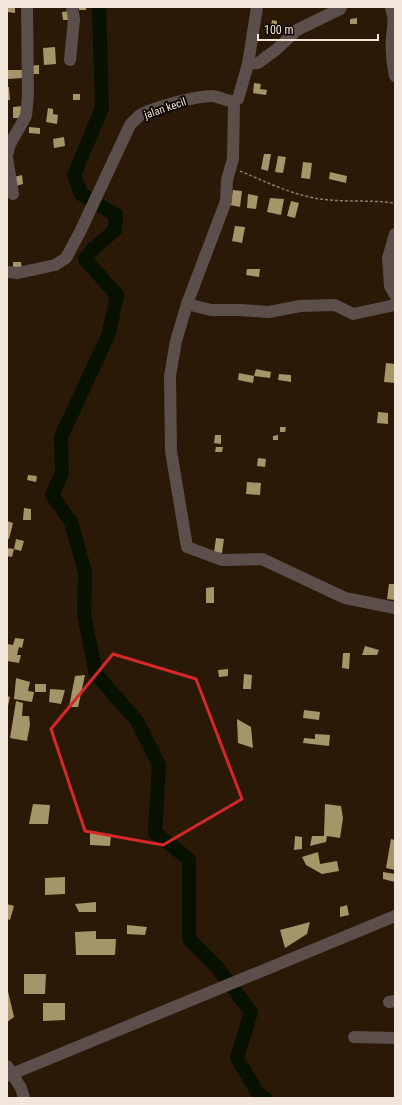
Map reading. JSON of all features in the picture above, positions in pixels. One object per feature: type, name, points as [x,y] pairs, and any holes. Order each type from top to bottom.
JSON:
[{"type":"street","points":[[13,194],[8,150],[26,116],[28,95],[27,7]]},
{"type":"street","points":[[70,60],[74,19],[72,7]]},
{"type":"street","points":[[257,7],[248,64],[238,99],[234,102],[233,159],[227,180],[226,201],[187,304],[176,341],[170,376],[171,451],[187,546],[222,560],[262,559],[345,598],[395,608]]},
{"type":"street","points":[[248,64],[258,63],[297,30],[340,9],[341,7]]},
{"type":"street","points":[[391,7],[395,17],[392,39],[392,64],[395,76]]},
{"type":"street","name":"jalan kecil","points":[[7,272],[18,273],[55,265],[66,258],[80,232],[130,124],[136,118],[143,114],[180,101],[208,96],[221,97],[234,102]]},
{"type":"street","points":[[395,234],[388,258],[390,286],[395,295]]},
{"type":"street","points":[[187,304],[211,310],[269,312],[300,306],[335,305],[353,314],[395,305]]},
{"type":"street","points":[[24,1098],[21,1088],[9,1072],[202,996],[395,916]]},
{"type":"street","points":[[354,1037],[395,1038]]},
{"type":"path","points":[[231,167],[287,191],[313,198],[395,203]]},
{"type":"highlighted area","points":[[113,654],[196,679],[242,799],[163,845],[85,831],[51,729]]},
{"type":"building","points":[[7,7],[15,7],[15,13],[7,12]]},
{"type":"building","points":[[79,7],[86,7],[86,10],[79,10]]},
{"type":"building","points":[[70,11],[71,20],[63,20],[62,12]]},
{"type":"building","points":[[357,18],[357,24],[350,24],[350,19]]},
{"type":"building","points":[[272,20],[277,21],[277,26],[271,26]]},
{"type":"building","points":[[55,47],[56,64],[44,65],[43,48]]},
{"type":"building","points":[[39,65],[39,74],[30,74],[30,66]]},
{"type":"building","points":[[7,70],[23,70],[23,78],[8,79]]},
{"type":"building","points":[[254,83],[261,84],[260,89],[267,90],[266,95],[253,93]]},
{"type":"building","points":[[7,87],[9,87],[10,100],[7,100]]},
{"type":"building","points":[[73,94],[80,94],[80,100],[73,100]]},
{"type":"building","points":[[23,106],[23,118],[13,118],[13,107]]},
{"type":"building","points":[[48,108],[53,109],[53,114],[58,115],[57,124],[46,122]]},
{"type":"building","points":[[29,127],[40,128],[40,134],[29,133]]},
{"type":"building","points":[[64,137],[65,146],[54,148],[53,139]]},
{"type":"building","points":[[264,154],[271,154],[268,171],[261,169]]},
{"type":"building","points":[[278,156],[286,157],[283,173],[275,172]]},
{"type":"building","points":[[303,162],[312,163],[310,179],[301,178]]},
{"type":"building","points":[[330,172],[347,176],[346,183],[329,179]]},
{"type":"building","points":[[22,175],[23,184],[16,186],[14,177]]},
{"type":"building","points":[[233,190],[242,191],[240,207],[230,205]]},
{"type":"building","points":[[248,194],[258,196],[256,209],[247,208]]},
{"type":"building","points":[[270,198],[284,199],[281,215],[267,212]]},
{"type":"building","points":[[291,201],[299,203],[295,218],[287,216]]},
{"type":"building","points":[[235,226],[245,227],[242,243],[232,241]]},
{"type":"building","points":[[13,262],[21,262],[22,268],[13,268]]},
{"type":"building","points":[[247,269],[260,269],[259,277],[246,275]]},
{"type":"building","points":[[386,363],[395,364],[395,383],[384,382]]},
{"type":"building","points":[[256,369],[271,372],[270,378],[254,376]]},
{"type":"building","points":[[239,373],[254,376],[253,383],[238,380]]},
{"type":"building","points":[[279,374],[291,375],[291,382],[278,380]]},
{"type":"building","points":[[378,412],[388,413],[388,424],[377,423]]},
{"type":"building","points":[[280,427],[286,427],[285,432],[280,432]]},
{"type":"building","points":[[215,435],[221,435],[221,444],[214,443]]},
{"type":"building","points":[[278,435],[278,440],[273,440],[273,436]]},
{"type":"building","points":[[216,447],[223,447],[222,452],[215,452]]},
{"type":"building","points":[[258,458],[266,459],[265,467],[257,466]]},
{"type":"building","points":[[28,475],[37,476],[36,482],[27,480]]},
{"type":"building","points":[[247,482],[261,483],[260,495],[246,494]]},
{"type":"building","points":[[24,508],[31,509],[31,520],[23,520]]},
{"type":"building","points":[[7,521],[13,523],[9,539],[7,538]]},
{"type":"building","points":[[216,538],[224,539],[222,553],[214,552]]},
{"type":"building","points":[[16,539],[24,541],[21,551],[14,549]]},
{"type":"building","points":[[7,548],[14,549],[12,557],[7,556]]},
{"type":"building","points":[[389,584],[395,584],[395,600],[387,599]]},
{"type":"building","points":[[214,587],[214,603],[206,603],[206,588]]},
{"type":"building","points":[[15,638],[24,639],[22,648],[19,647],[17,655],[21,655],[19,663],[7,661],[7,644],[13,645]]},
{"type":"building","points":[[365,646],[379,650],[377,655],[362,655]]},
{"type":"building","points":[[343,653],[350,653],[349,669],[342,668]]},
{"type":"building","points":[[228,669],[228,676],[219,677],[218,670]]},
{"type":"building","points":[[244,674],[252,675],[251,689],[243,689]]},
{"type":"building","points":[[85,675],[78,707],[69,707],[75,676]]},
{"type":"building","points":[[16,678],[30,682],[28,691],[34,692],[32,702],[14,699]]},
{"type":"building","points":[[35,684],[46,684],[46,692],[35,692]]},
{"type":"building","points":[[50,689],[65,690],[61,704],[49,702]]},
{"type":"building","points":[[7,696],[10,697],[8,706],[7,706]]},
{"type":"building","points":[[16,701],[23,703],[22,716],[29,716],[30,725],[27,741],[10,738]]},
{"type":"building","points":[[304,710],[320,712],[319,720],[303,718]]},
{"type":"building","points":[[237,719],[251,727],[253,748],[238,743]]},
{"type":"building","points":[[315,734],[330,735],[329,746],[303,743],[304,738],[315,739]]},
{"type":"building","points":[[33,804],[50,805],[48,824],[29,824]]},
{"type":"building","points":[[325,804],[341,806],[343,818],[340,838],[327,836],[326,842],[310,846],[312,836],[324,836]]},
{"type":"building","points":[[90,833],[111,835],[110,846],[90,845]]},
{"type":"building","points":[[295,836],[302,837],[302,849],[294,850]]},
{"type":"building","points":[[391,839],[395,840],[395,870],[386,868]]},
{"type":"building","points":[[318,852],[320,864],[337,861],[339,871],[322,874],[306,865],[302,857]]},
{"type":"building","points":[[383,872],[395,874],[395,882],[383,879]]},
{"type":"building","points":[[65,877],[65,894],[45,895],[45,878]]},
{"type":"building","points":[[96,902],[96,912],[79,912],[75,904]]},
{"type":"building","points":[[7,904],[14,906],[10,920],[7,919]]},
{"type":"building","points":[[347,905],[349,915],[340,917],[340,907]]},
{"type":"building","points":[[310,922],[307,934],[285,948],[280,930]]},
{"type":"building","points":[[127,925],[147,927],[145,935],[127,934]]},
{"type":"building","points":[[96,931],[96,939],[116,939],[115,955],[76,955],[75,932]]},
{"type":"building","points":[[24,974],[46,974],[45,994],[24,994]]},
{"type":"building","points":[[7,987],[14,1017],[7,1022]]},
{"type":"building","points":[[43,1003],[65,1003],[65,1020],[43,1021]]},
{"type":"waterway","points":[[100,7],[102,108],[74,175],[81,194],[116,215],[115,230],[92,250],[85,259],[117,295],[109,333],[61,437],[62,473],[52,495],[71,522],[85,572],[84,614],[96,674],[137,721],[159,765],[155,833],[189,859],[189,939],[217,967],[251,1012],[237,1058],[259,1095],[265,1098]]}]
